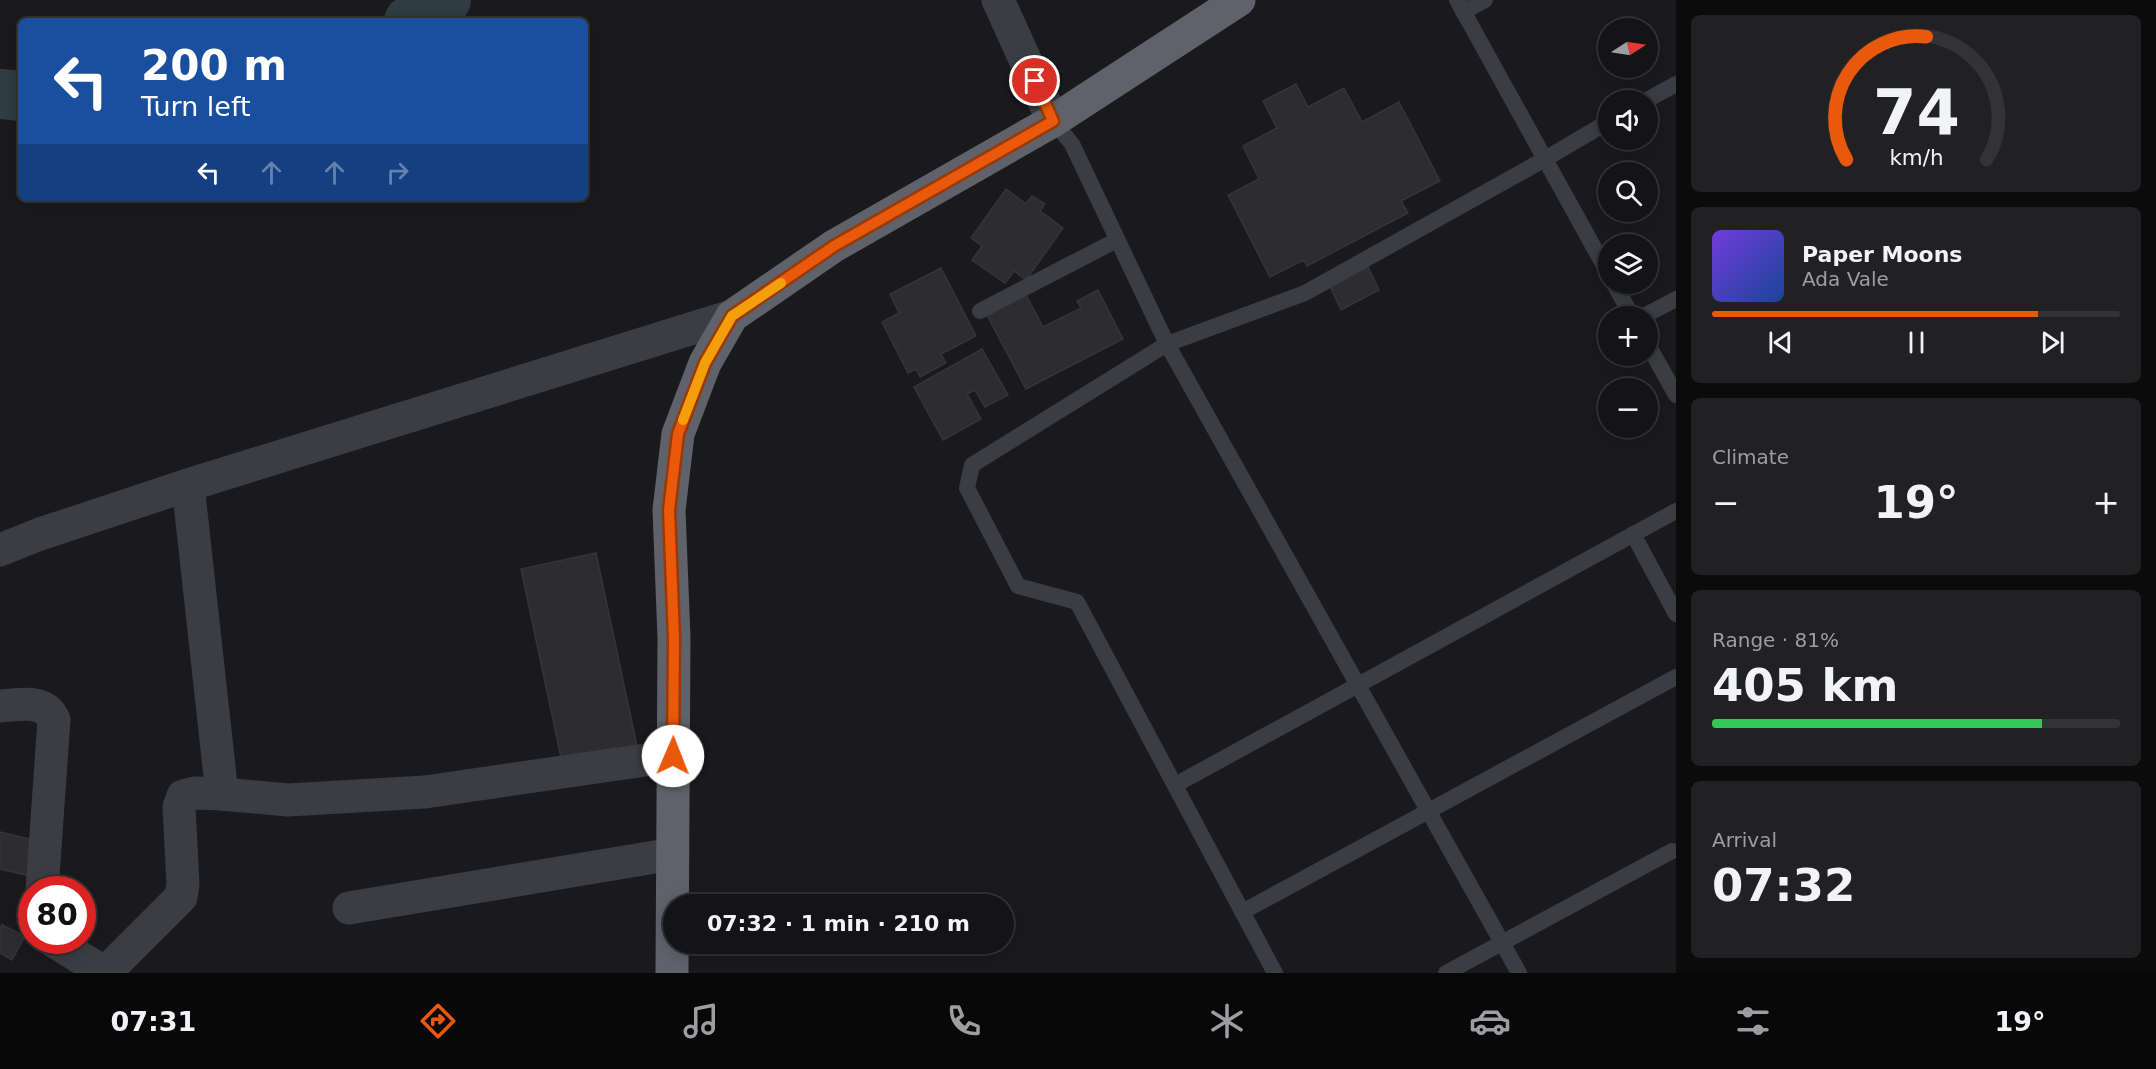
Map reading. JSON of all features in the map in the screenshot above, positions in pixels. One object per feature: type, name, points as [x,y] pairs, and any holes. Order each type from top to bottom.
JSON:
[{"type":"highway","points":[[672,973],[674,638],[669,510],[678,434],[705,363],[732,316],[834,246],[1053,121],[1239,0]]},
{"type":"street","points":[[998,0],[1053,121]]},
{"type":"street","points":[[0,550],[40,534],[188,485],[732,316]]},
{"type":"street","points":[[188,485],[222,794]]},
{"type":"street","points":[[0,706],[37,705],[49,711],[54,720],[43,876]]},
{"type":"street","points":[[74,954],[105,973],[181,897],[183,884],[180,801],[183,796],[189,794],[222,794],[288,800],[424,792],[673,756]]},
{"type":"street","points":[[349,908],[673,854]]},
{"type":"lane","points":[[1485,0],[1460,6],[1598,255]]},
{"type":"lane","points":[[1658,94],[1676,84]]},
{"type":"lane","points":[[1053,121],[1072,144],[1167,344],[1519,973]]},
{"type":"lane","points":[[1275,973],[1077,602],[1018,586],[967,488],[972,465],[1167,344],[1305,293],[1598,128]]},
{"type":"lane","points":[[980,311],[1117,240]]},
{"type":"lane","points":[[1658,309],[1676,299]]},
{"type":"lane","points":[[1658,363],[1676,395]]},
{"type":"lane","points":[[1174,785],[1676,511]]},
{"type":"lane","points":[[1633,534],[1676,614]]},
{"type":"lane","points":[[1242,912],[1676,677]]},
{"type":"lane","points":[[1446,973],[1672,850]]},
{"type":"building","points":[[1296,84],[1308,107],[1344,88],[1362,122],[1399,102],[1440,181],[1401,201],[1408,213],[1307,266],[1304,260],[1270,277],[1228,195],[1259,179],[1243,146],[1277,128],[1263,101]]},
{"type":"building","points":[[1006,189],[1026,204],[1032,196],[1045,204],[1040,211],[1063,228],[1026,280],[1014,271],[1005,283],[972,260],[982,246],[971,238]]},
{"type":"building","points":[[1368,267],[1379,290],[1341,310],[1330,286]]},
{"type":"building","points":[[941,268],[976,336],[941,354],[946,363],[920,377],[916,369],[908,373],[882,322],[899,313],[890,294]]},
{"type":"building","points":[[1098,290],[1123,339],[1026,389],[986,313],[1025,293],[1043,327],[1081,308],[1077,301]]},
{"type":"building","points":[[982,349],[1008,395],[985,407],[975,390],[967,394],[981,419],[943,440],[914,387]]},
{"type":"building","points":[[596,553],[638,751],[563,767],[521,569]]},
{"type":"building","points":[[0,832],[38,841],[30,876],[0,869]]},
{"type":"building","points":[[2,925],[18,933],[18,949],[12,960],[0,953]]},
{"type":"waterway","points":[[414,18],[446,0]]},
{"type":"waterway","points":[[0,94],[18,96]]},
{"type":"slow traffic","points":[[683,420],[705,363],[732,316],[781,283]]},
{"type":"route","points":[[673,756],[674,638],[669,510],[678,434],[705,363],[732,316],[834,246],[1053,121],[1035,81]]}]
